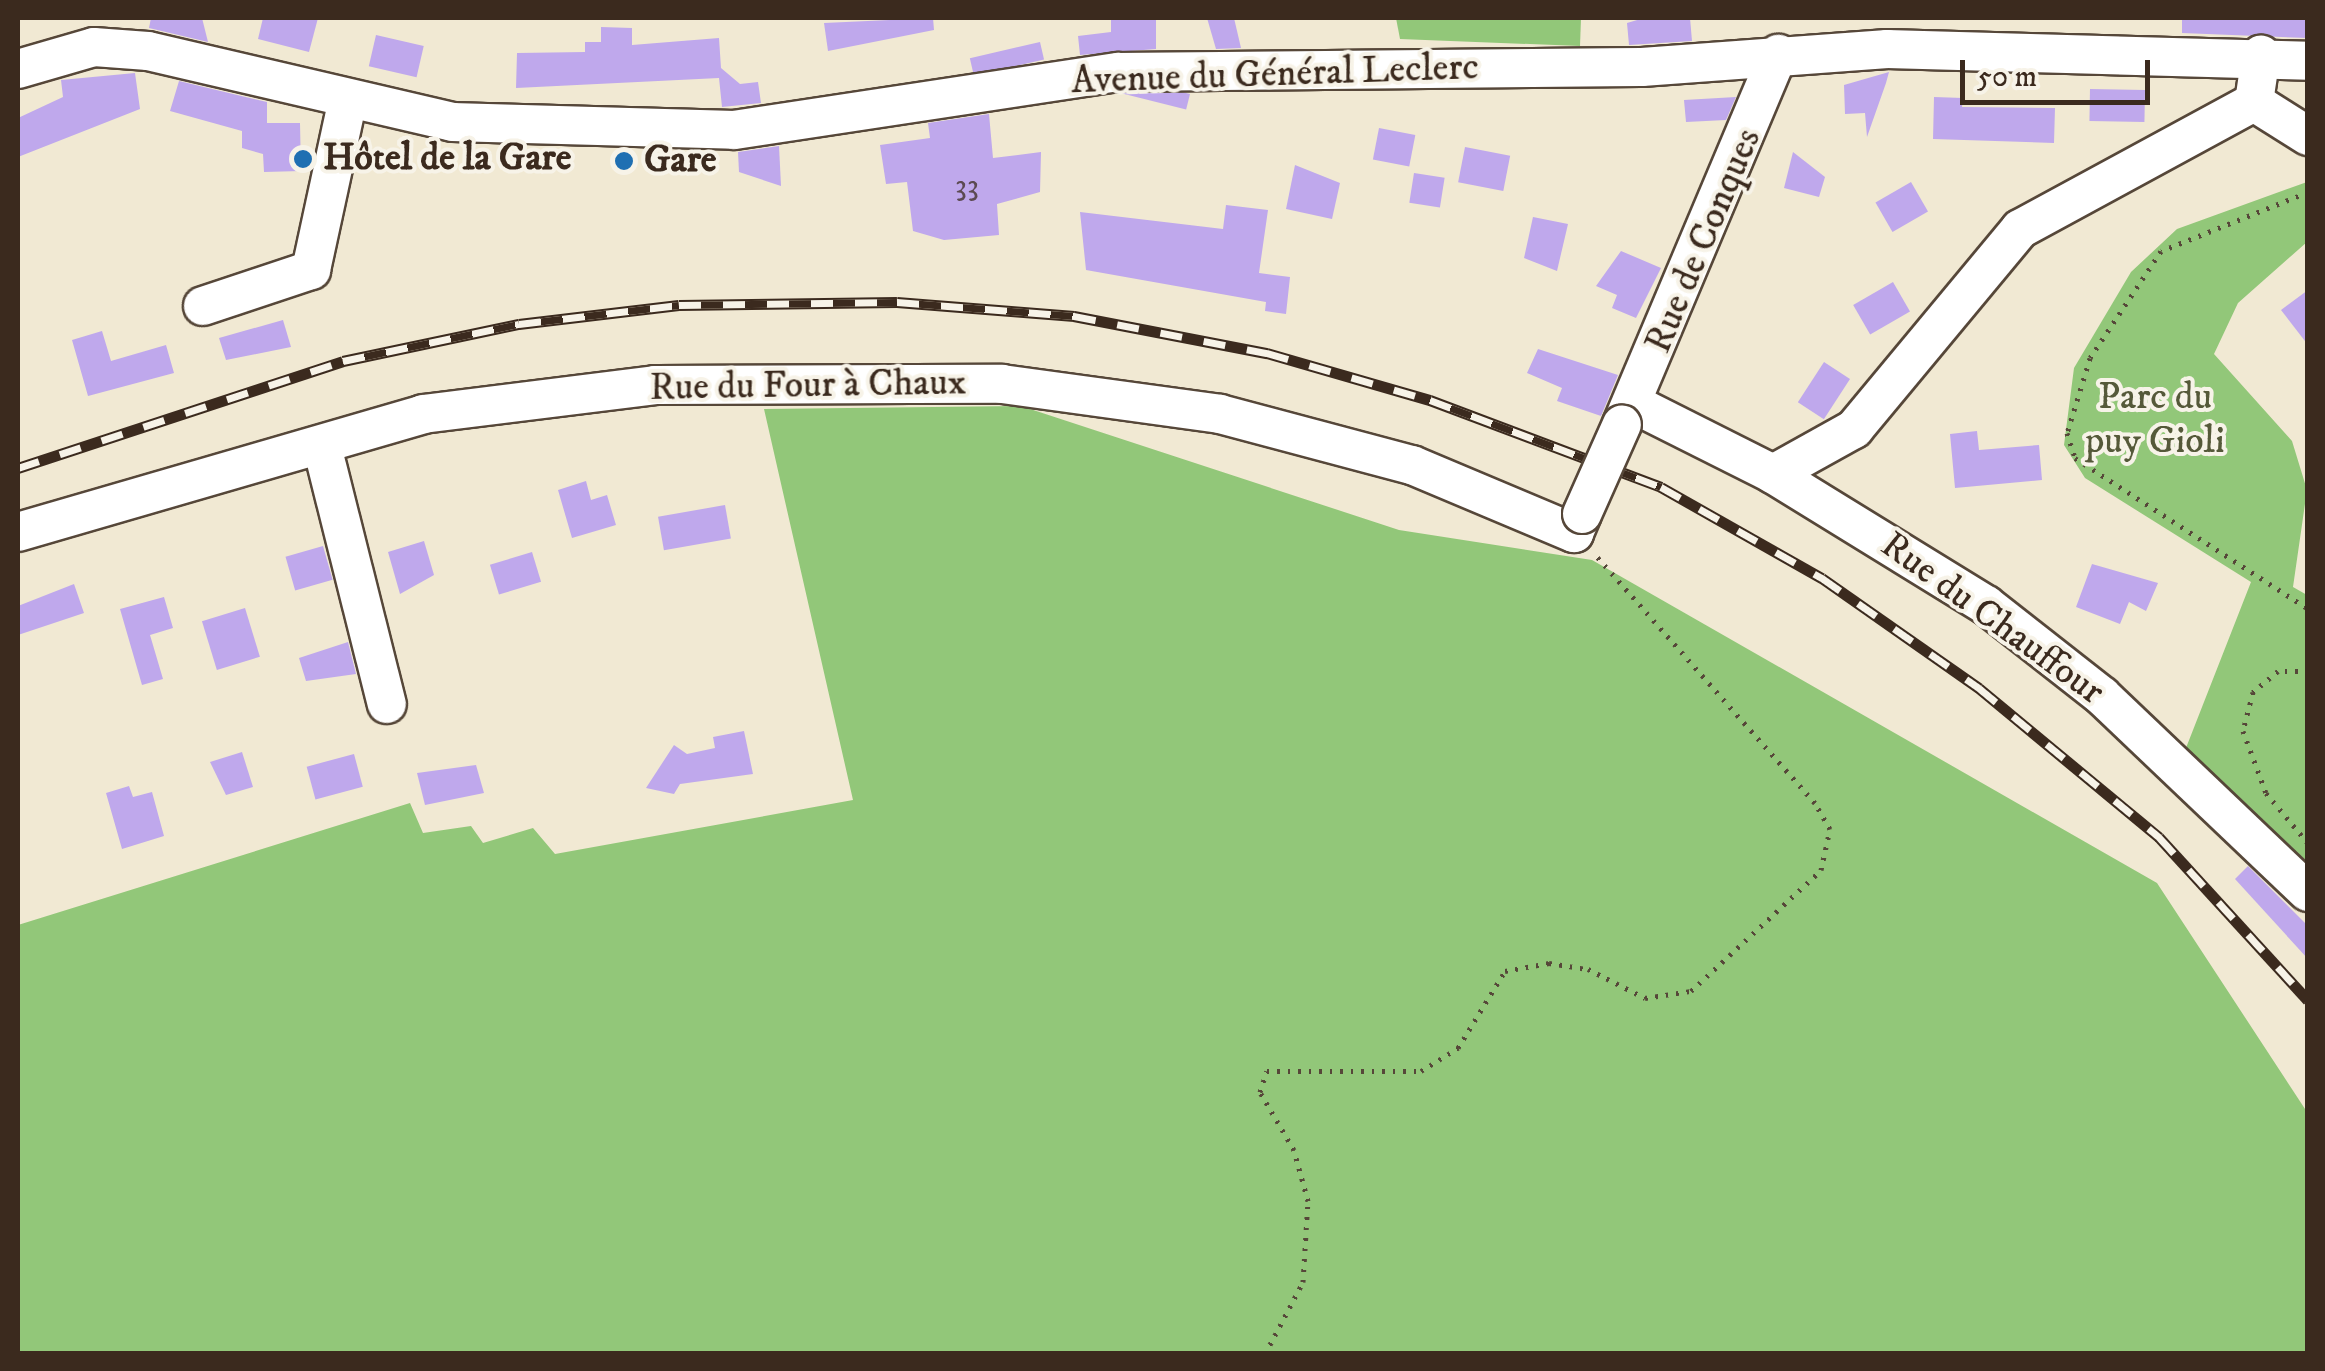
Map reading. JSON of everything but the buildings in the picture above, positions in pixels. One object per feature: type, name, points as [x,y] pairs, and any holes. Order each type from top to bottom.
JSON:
[{"type":"street","name":"Avenue du Général Leclerc","points":[[18,69],[94,47],[148,51],[347,103],[498,127],[734,130],[1118,72],[1642,68],[1778,54],[2260,56],[2308,61]]},
{"type":"street","name":"Rue de Conques","points":[[1578,523],[1628,414],[1778,54]]},
{"type":"street","points":[[2254,102],[2260,56]]},
{"type":"street","points":[[2254,102],[2308,136]]},
{"type":"street","points":[[1772,474],[1854,429],[2020,228],[2254,102]]},
{"type":"street","points":[[204,306],[312,270],[347,103]]},
{"type":"street","name":"Rue du Four à Chaux","points":[[18,532],[424,414],[655,385],[1002,384],[1240,419],[1412,465],[1578,523]]},
{"type":"street","name":"Rue du Chauffour","points":[[1628,414],[1772,474],[1986,605],[2102,696],[2308,892]]},
{"type":"street","points":[[322,446],[387,704]]},
{"type":"path","points":[[2308,192],[2226,218],[2148,263],[2090,358],[2067,433],[2076,458],[2308,609]]},
{"type":"path","points":[[1265,1354],[1303,1282],[1308,1201],[1294,1150],[1260,1092],[1267,1071],[1421,1071],[1458,1048],[1505,972],[1549,963],[1588,969],[1645,998],[1690,991],[1821,870],[1830,828],[1782,758],[1578,523]]},
{"type":"path","points":[[2308,671],[2278,670],[2253,692],[2243,731],[2258,779],[2308,844]]},
{"type":"green space","points":[[1396,18],[1581,18],[1580,46],[1400,39]]},
{"type":"green space","name":"Parc du puy Gioli","points":[[2307,182],[2307,242],[2238,303],[2214,354],[2292,441],[2307,490],[2293,587],[2307,595],[2307,862],[2184,753],[2251,582],[2085,478],[2064,445],[2074,368],[2131,272],[2177,229]]},
{"type":"green space","points":[[1021,406],[1399,530],[1592,560],[2157,883],[2307,1112],[2307,1353],[18,1353],[18,925],[410,803],[423,833],[471,826],[483,843],[533,828],[555,854],[853,800],[764,409]]},
{"type":"railway","points":[[18,468],[343,361],[519,324],[679,305],[897,302],[1074,316],[1267,353],[1430,400],[1661,487],[1822,578],[1979,688],[2159,837],[2308,1000]]},
{"type":"place","name":"Hôtel de la Gare","points":[[303,159]]},
{"type":"place","name":"Gare","points":[[624,161]]}]
